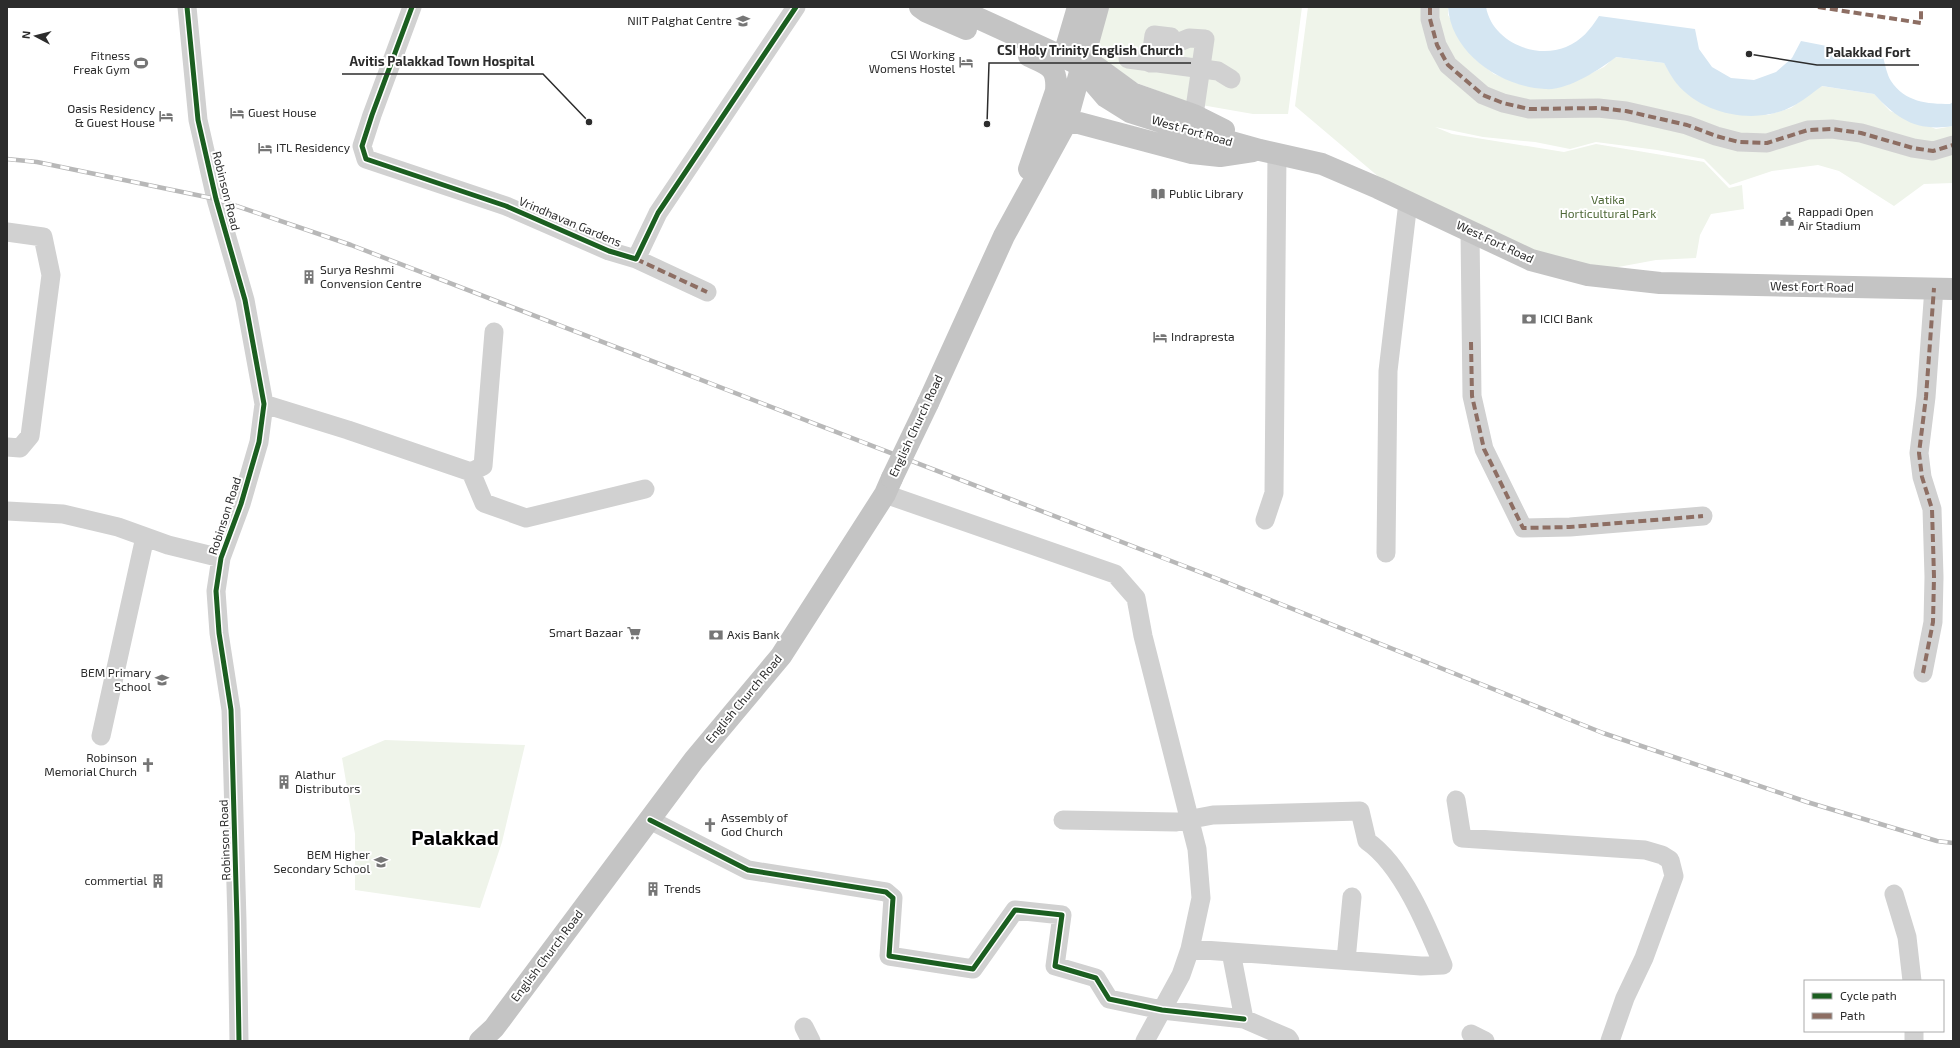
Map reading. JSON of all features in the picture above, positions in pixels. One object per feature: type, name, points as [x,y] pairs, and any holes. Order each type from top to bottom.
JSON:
[{"type":"main road","points":[[950,7],[1076,62],[1132,93],[1194,115],[1271,159]]},
{"type":"main road","points":[[1076,62],[1078,7]]},
{"type":"main road","points":[[1076,62],[1098,7]]},
{"type":"main road","name":"English Church Road","points":[[923,9],[1046,63],[1054,70],[1057,80],[1056,91],[1004,236]]},
{"type":"main road","name":"English Church Road","points":[[488,1037],[694,760],[781,656],[888,486],[928,403],[1004,236],[1066,123],[1076,62]]},
{"type":"main road","name":"West Fort Road","points":[[1076,62],[1106,97],[1130,112],[1271,159],[1322,164],[1408,202],[1531,260],[1595,276],[1660,283],[1944,289]]},
{"type":"main road","points":[[1066,123],[1079,123],[1192,153],[1271,159]]},
{"type":"street","name":"Robinson Road","points":[[187,7],[198,120],[216,199],[245,300],[264,404],[259,442],[241,504],[221,558],[216,591],[219,633],[231,710],[239,1041]]},
{"type":"street","name":"Vrindhavan Gardens","points":[[412,7],[362,146],[366,159],[506,206],[609,251],[636,259]]},
{"type":"street","points":[[707,292],[636,259],[658,213],[796,7]]},
{"type":"street","points":[[1430,7],[1430,19],[1437,45],[1448,65],[1483,95],[1503,103],[1529,109],[1598,108],[1626,110],[1687,125],[1716,136],[1739,142],[1767,143],[1808,130],[1832,129],[1861,133],[1912,148],[1933,151],[1953,145]]},
{"type":"street","points":[[1150,63],[1154,35],[1170,37],[1172,45],[1170,66]]},
{"type":"street","points":[[1172,45],[1189,38],[1205,39],[1199,70],[1194,115]]},
{"type":"street","points":[[1128,59],[1218,72],[1231,79]]},
{"type":"street","points":[[1265,520],[1274,493],[1276,240],[1271,159]]},
{"type":"street","points":[[1386,553],[1388,371],[1408,202]]},
{"type":"street","points":[[1470,231],[1472,396],[1484,449],[1523,528],[1570,527],[1703,516]]},
{"type":"street","points":[[7,232],[43,237],[51,275],[30,436],[20,448],[7,447]]},
{"type":"street","points":[[1923,673],[1933,622],[1934,577],[1932,509],[1922,478],[1919,453],[1926,397],[1944,289]]},
{"type":"street","points":[[264,404],[471,472],[483,466],[494,332]]},
{"type":"street","points":[[471,472],[484,503],[526,518],[644,489]]},
{"type":"street","points":[[888,486],[1115,574],[1136,598],[1143,636],[1177,768],[1200,818],[1197,849],[1201,898],[1190,949],[1170,1010],[1145,1041]]},
{"type":"street","points":[[7,511],[63,514],[118,527],[168,546],[221,558]]},
{"type":"street","points":[[101,736],[145,537]]},
{"type":"street","points":[[1456,800],[1462,838],[1645,850],[1662,855],[1670,860],[1674,876],[1644,958],[1625,998],[1610,1041]]},
{"type":"street","points":[[1063,820],[1176,822],[1200,818],[1360,811],[1367,841],[1379,849],[1392,865],[1426,924],[1443,965],[1421,966],[1190,949]]},
{"type":"street","points":[[650,820],[748,870],[886,892],[893,898],[889,956],[973,969],[1015,910],[1062,914],[1055,966],[1096,978],[1109,999],[1170,1010],[1244,1019],[1288,1038],[1290,1041]]},
{"type":"street","points":[[1894,894],[1907,937],[1912,980]]},
{"type":"street","points":[[1346,960],[1352,897]]},
{"type":"street","points":[[1231,952],[1244,1019]]},
{"type":"green space","points":[[1099,7],[1302,7],[1288,114],[1253,114],[1190,103],[1137,83],[1103,59],[1093,32]]},
{"type":"green space","name":"Vatika Horticultural Park","points":[[1308,7],[1448,7],[1448,15],[1475,59],[1494,74],[1519,84],[1567,85],[1604,67],[1615,57],[1664,63],[1678,85],[1768,115],[1791,108],[1821,86],[1874,94],[1890,111],[1936,129],[1953,126],[1953,183],[1924,184],[1894,206],[1839,171],[1818,165],[1772,171],[1730,185],[1704,159],[1657,150],[1596,142],[1570,149],[1535,142],[1483,137],[1435,127],[1452,134],[1564,152],[1596,144],[1704,162],[1729,188],[1742,185],[1744,209],[1711,214],[1700,235],[1696,258],[1656,260],[1602,270],[1530,257],[1386,183],[1295,106]]},
{"type":"green space","points":[[385,740],[525,745],[502,842],[480,908],[355,890],[355,834],[342,758]]},
{"type":"water","points":[[1448,7],[1486,7],[1490,19],[1506,38],[1517,45],[1541,51],[1566,47],[1577,41],[1585,34],[1599,16],[1695,29],[1699,49],[1712,67],[1731,78],[1754,80],[1776,72],[1792,58],[1801,41],[1883,57],[1887,73],[1891,81],[1897,88],[1910,98],[1933,103],[1950,104],[1953,102],[1953,126],[1929,127],[1918,125],[1900,117],[1874,94],[1822,86],[1799,103],[1777,112],[1746,116],[1731,114],[1715,110],[1688,95],[1675,82],[1664,63],[1616,57],[1582,79],[1563,87],[1545,89],[1528,87],[1512,82],[1496,74],[1468,53],[1458,39],[1451,24]]},
{"type":"railway","points":[[7,159],[37,162],[216,199],[351,245],[1223,581],[1603,733],[1807,802],[1937,841],[1953,843]]},
{"type":"marked path","points":[[1430,7],[1430,19],[1437,45],[1448,65],[1483,95],[1503,103],[1529,109],[1598,108],[1626,111],[1687,125],[1716,136],[1739,142],[1767,143],[1808,130],[1832,129],[1861,133],[1913,148],[1933,151],[1953,145]]},
{"type":"marked path","points":[[1818,7],[1921,23],[1921,7]]},
{"type":"marked path","points":[[636,259],[707,292]]},
{"type":"marked path","points":[[1923,673],[1933,622],[1934,577],[1932,509],[1922,477],[1919,453],[1926,397],[1934,288]]},
{"type":"marked path","points":[[1471,342],[1472,396],[1484,449],[1523,528],[1570,527],[1703,516]]},
{"type":"cycle path","points":[[187,7],[198,120],[216,199],[245,300],[264,404],[259,442],[241,504],[221,558],[216,591],[219,633],[231,710],[239,1041]]},
{"type":"cycle path","points":[[412,7],[362,146],[366,159],[506,206],[609,251],[636,259],[658,213],[796,7]]},
{"type":"cycle path","points":[[650,820],[748,870],[886,892],[893,898],[889,956],[973,969],[1015,910],[1062,915],[1055,966],[1096,978],[1109,999],[1162,1010],[1244,1019]]},
{"type":"place","name":"NIIT Palghat Centre","points":[[743,21]]},
{"type":"place","name":"Palakkad Fort","points":[[1749,54]]},
{"type":"place","name":"CSI Working Womens Hostel","points":[[966,62]]},
{"type":"place","name":"Fitness Freak Gym","points":[[141,63]]},
{"type":"place","name":"Guest House","points":[[237,113]]},
{"type":"place","name":"Oasis Residency & Guest House","points":[[166,116]]},
{"type":"place","name":"Avitis Palakkad Town Hospital","points":[[589,122]]},
{"type":"place","name":"CSI Holy Trinity English Church","points":[[987,124]]},
{"type":"place","name":"ITL Residency","points":[[265,148]]},
{"type":"place","name":"Public Library","points":[[1158,194]]},
{"type":"place","name":"Rappadi Open Air Stadium","points":[[1787,219]]},
{"type":"place","name":"Surya Reshmi Convension Centre","points":[[309,277]]},
{"type":"place","name":"ICICI Bank","points":[[1529,319]]},
{"type":"place","name":"Indrapresta","points":[[1160,337]]},
{"type":"place","name":"Smart Bazaar","points":[[634,633]]},
{"type":"place","name":"Axis Bank","points":[[716,635]]},
{"type":"place","name":"BEM Primary School","points":[[162,680]]},
{"type":"place","name":"Robinson Memorial Church","points":[[148,765]]},
{"type":"place","name":"Alathur Distributors","points":[[284,782]]},
{"type":"place","name":"Assembly of God Church","points":[[710,825]]},
{"type":"place","name":"BEM Higher Secondary School","points":[[381,862]]},
{"type":"place","name":"commertial","points":[[158,881]]},
{"type":"place","name":"Trends","points":[[653,889]]},
{"type":"district","name":"Palakkad","points":[[455,838]]}]
